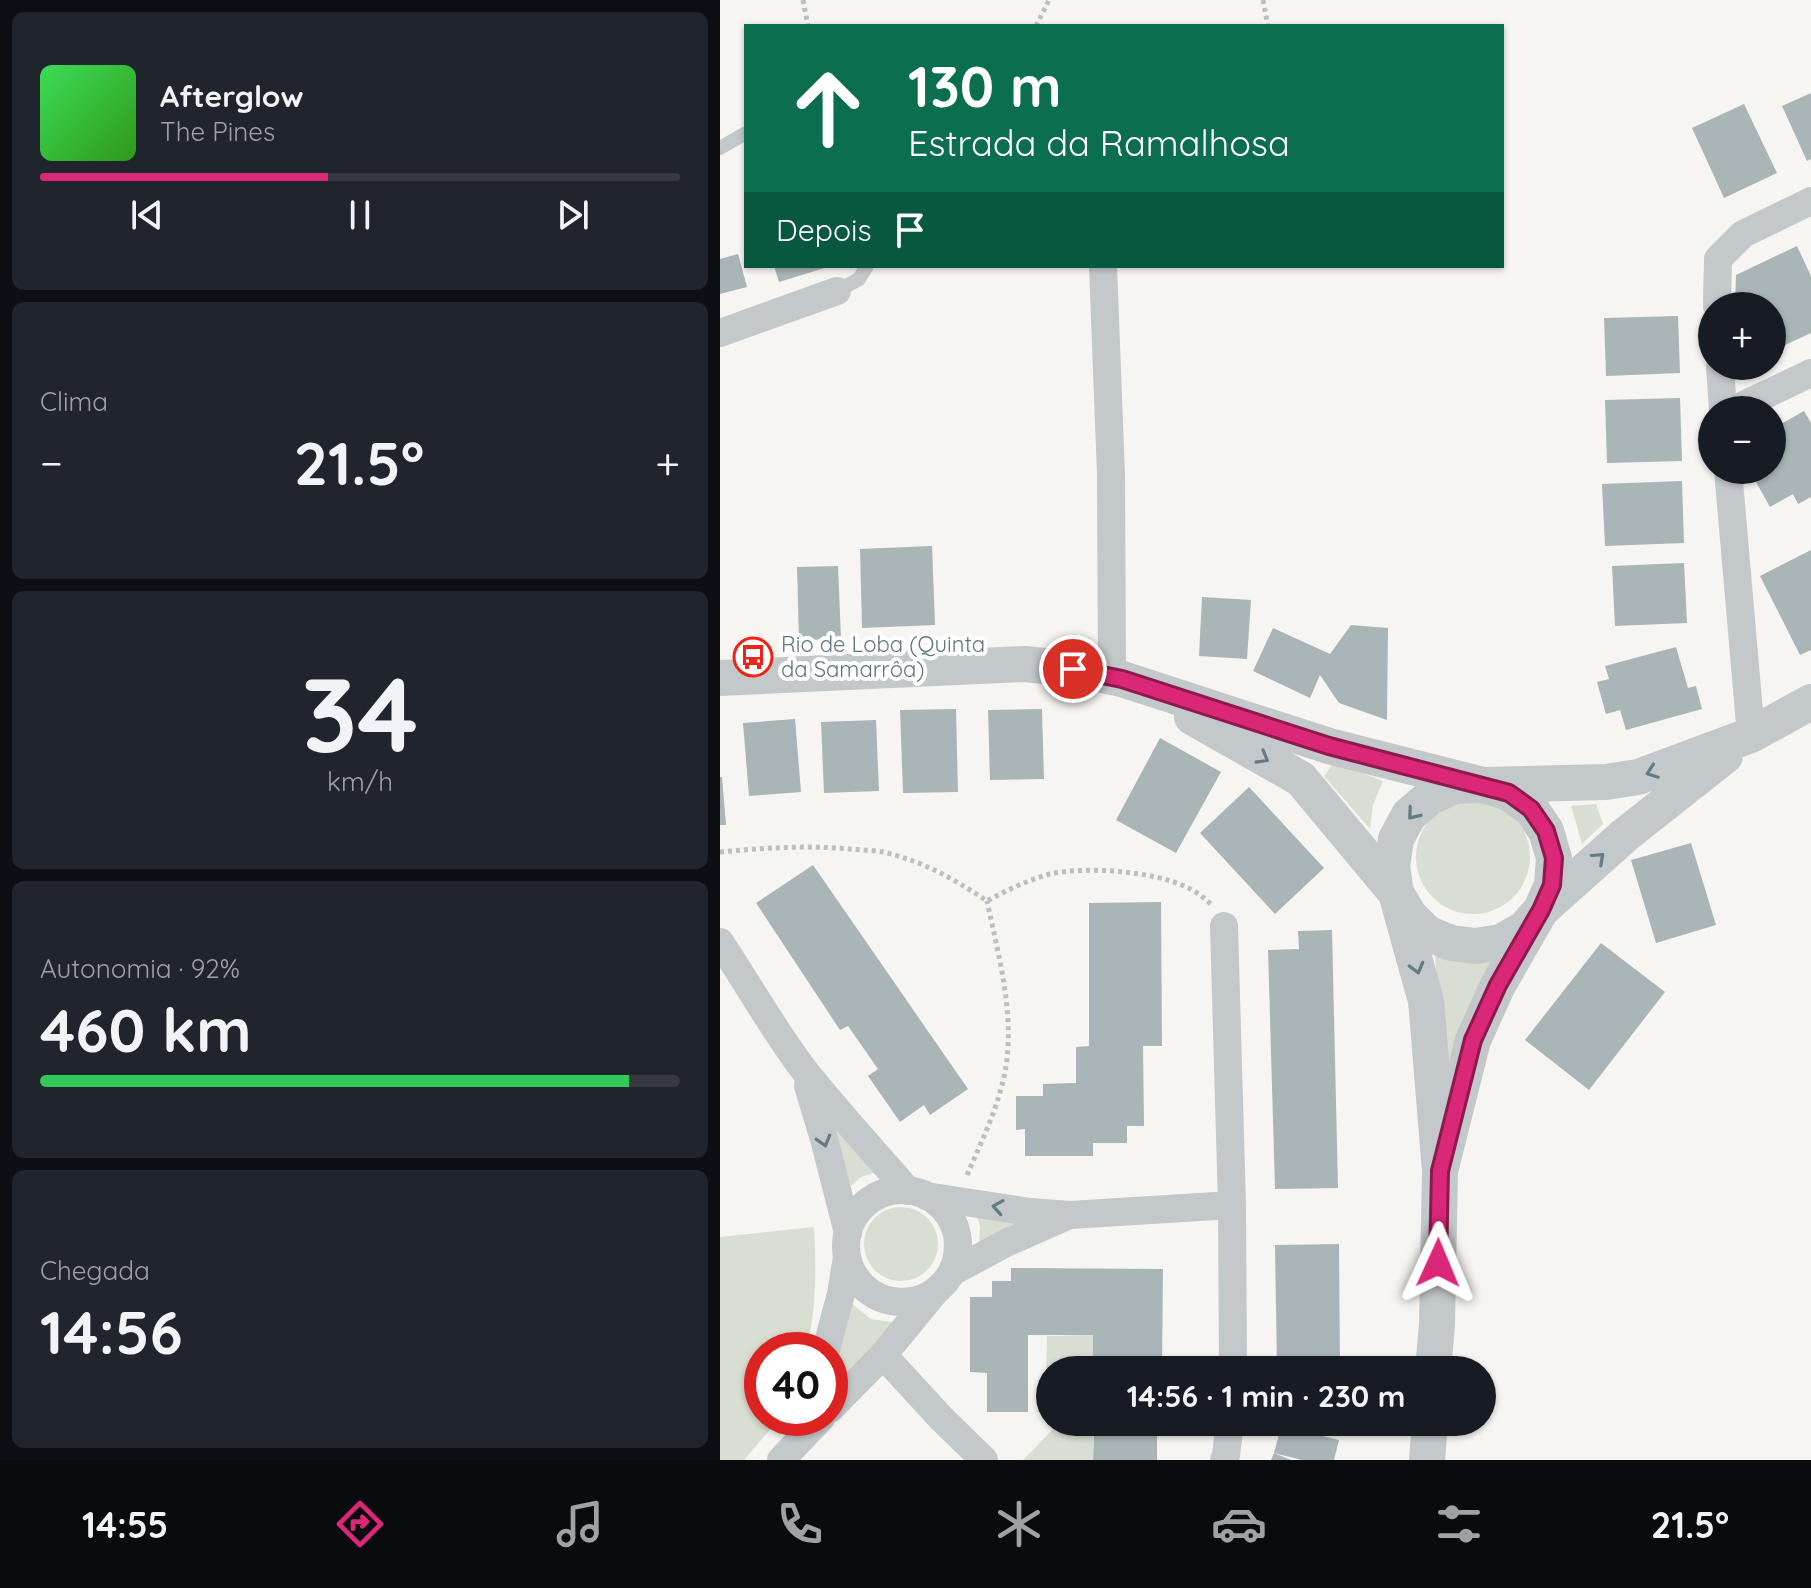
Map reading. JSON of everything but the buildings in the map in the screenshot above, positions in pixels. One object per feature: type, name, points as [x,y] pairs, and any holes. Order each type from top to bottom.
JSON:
[{"type":"street","points":[[1717,292],[1718,259],[1743,234],[1811,201]]},
{"type":"street","points":[[1103,268],[1117,678]]},
{"type":"street","points":[[720,333],[837,291]]},
{"type":"street","points":[[1763,396],[1811,373]]},
{"type":"street","points":[[1729,484],[1751,735]]},
{"type":"street","points":[[720,678],[1025,664],[1073,669],[1117,678],[1329,746],[1509,793],[1531,809],[1546,831],[1554,858],[1552,885],[1498,985],[1473,1040],[1440,1171]]},
{"type":"street","points":[[1117,678],[1301,779],[1396,893],[1409,915],[1427,933],[1463,945],[1501,942],[1524,929],[1625,835],[1751,735]]},
{"type":"street","points":[[1434,1356],[1440,1171],[1426,1001],[1396,893],[1392,866],[1396,839],[1409,815],[1430,797],[1455,786],[1606,782],[1638,777],[1751,735],[1811,702]]},
{"type":"street","points":[[1224,926],[1233,1356]]},
{"type":"street","points":[[720,942],[801,1066],[840,1116],[917,1193],[941,1206],[952,1220],[958,1237],[958,1255],[944,1282],[883,1355],[848,1391]]},
{"type":"street","points":[[801,1066],[824,1139],[853,1272],[874,1295],[889,1301],[921,1299],[1006,1243],[1070,1215]]},
{"type":"street","points":[[831,1332],[854,1219],[864,1206],[892,1191],[1070,1215],[1232,1205]]},
{"type":"street","points":[[883,1355],[984,1460]]},
{"type":"street","points":[[774,1460],[788,1436]]},
{"type":"street","points":[[781,1460],[804,1436]]},
{"type":"street","points":[[1224,1460],[1228,1436]]},
{"type":"street","points":[[1427,1460],[1429,1436]]},
{"type":"lane","points":[[720,148],[744,134]]},
{"type":"lane","points":[[837,291],[859,279],[866,268]]},
{"type":"path","points":[[803,0],[808,24]]},
{"type":"path","points":[[1037,24],[1049,0]]},
{"type":"path","points":[[1263,0],[1268,24]]},
{"type":"path","points":[[720,852],[815,846],[884,852],[938,872],[987,901],[1008,1016],[1007,1059],[999,1096],[959,1200]]},
{"type":"path","points":[[987,901],[1048,875],[1096,870],[1126,873],[1183,885],[1196,892],[1213,906],[1224,926]]},
{"type":"shaded area","points":[[1334,762],[1383,781],[1373,805],[1370,829],[1324,776]]},
{"type":"shaded area","points":[[1473,800],[1495,805],[1513,817],[1525,835],[1530,857],[1525,879],[1513,897],[1495,909],[1473,914],[1451,909],[1433,897],[1421,879],[1416,857],[1421,835],[1433,817],[1451,805]]},
{"type":"shaded area","points":[[1596,804],[1603,824],[1582,844],[1571,806]]},
{"type":"shaded area","points":[[1435,954],[1492,961],[1449,1061],[1442,1052]]},
{"type":"shaded area","points":[[819,1100],[883,1170],[861,1177],[845,1191]]},
{"type":"shaded area","points":[[901,1207],[922,1213],[932,1223],[938,1244],[932,1265],[922,1275],[901,1281],[880,1275],[870,1265],[864,1244],[870,1223],[880,1213]]},
{"type":"shaded area","points":[[976,1212],[1027,1223],[979,1245],[980,1227]]},
{"type":"shaded area","points":[[814,1227],[814,1304],[810,1332],[744,1332],[744,1436],[764,1436],[744,1460],[720,1460],[720,1237]]},
{"type":"shaded area","points":[[847,1300],[871,1319],[899,1323],[848,1378],[848,1332],[843,1332]]},
{"type":"shaded area","points":[[1093,1335],[1093,1356],[1047,1356],[1047,1336]]},
{"type":"shaded area","points":[[1046,1436],[1093,1436],[1093,1460],[1023,1460]]},
{"type":"place","name":"Rio de Loba (Quinta da Samarrôa)","points":[[753,657]]},
{"type":"route","points":[[1073,669],[1122,679],[1329,746],[1509,793],[1531,809],[1546,831],[1554,858],[1552,885],[1498,985],[1473,1040],[1459,1092],[1440,1171],[1438,1263]]}]
